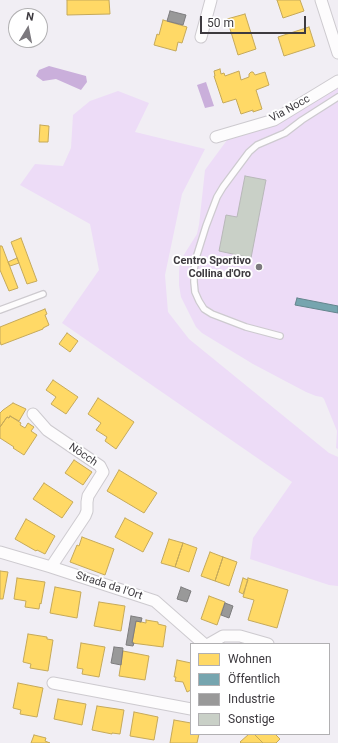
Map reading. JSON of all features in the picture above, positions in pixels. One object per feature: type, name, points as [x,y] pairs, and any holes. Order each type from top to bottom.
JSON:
[{"type":"street","points":[[201,36],[211,0]]},
{"type":"street","points":[[321,0],[338,52]]},
{"type":"street","name":"Via Nocc","points":[[216,137],[274,120],[338,81]]},
{"type":"street","name":"Nòcch","points":[[33,414],[46,430],[100,466],[103,472],[88,496],[85,516],[51,567]]},
{"type":"street","name":"Strada da l'Ort","points":[[0,552],[155,601],[203,643]]},
{"type":"street","points":[[211,643],[223,636],[240,636],[264,643]]},
{"type":"street","points":[[53,683],[190,708]]},
{"type":"lane","points":[[280,336],[246,327],[212,314],[204,309],[195,292],[194,270],[196,258],[217,197],[223,186],[249,152],[257,145],[285,133],[302,120],[338,97]]},
{"type":"lane","points":[[0,310],[43,294]]},
{"type":"shaded area","points":[[49,66],[86,76],[87,82],[81,90],[56,79],[43,81],[36,76],[39,70]]},
{"type":"shaded area","points":[[206,82],[214,106],[205,108],[197,85]]},
{"type":"shaded area","name":"Centro Sportivo Collina d'Oro","points":[[338,86],[338,449],[336,448],[337,431],[322,397],[306,392],[253,364],[202,333],[196,327],[181,297],[179,272],[180,261],[197,234],[205,170],[230,136]]},
{"type":"shaded area","points":[[118,91],[149,103],[135,132],[205,149],[182,194],[165,275],[168,312],[189,339],[329,453],[338,457],[338,586],[329,585],[250,559],[253,538],[292,482],[62,323],[99,270],[90,224],[20,185],[35,164],[63,166],[71,148],[73,115],[90,101]]},
{"type":"building: Wohnen","points":[[67,0],[109,0],[110,14],[67,15]]},
{"type":"building: Wohnen","points":[[277,0],[300,0],[304,11],[283,18]]},
{"type":"building: Wohnen","points":[[245,14],[256,49],[238,55],[227,19]]},
{"type":"building: Wohnen","points":[[163,20],[187,27],[182,43],[178,42],[176,51],[154,45],[157,34],[159,35]]},
{"type":"building: Wohnen","points":[[309,27],[315,46],[284,56],[278,37]]},
{"type":"building: Wohnen","points":[[220,69],[221,74],[224,73],[225,76],[239,71],[241,80],[249,77],[251,72],[255,75],[265,72],[269,85],[256,90],[262,109],[241,114],[236,99],[223,103],[214,76],[214,71]]},
{"type":"building: Wohnen","points":[[40,125],[49,126],[48,142],[39,142]]},
{"type":"building: Wohnen","points":[[21,238],[37,281],[27,284],[11,242]]},
{"type":"building: Wohnen","points":[[0,246],[2,246],[18,288],[9,291],[0,270]]},
{"type":"building: Wohnen","points":[[17,258],[19,263],[10,266],[8,262]]},
{"type":"building: Wohnen","points":[[45,309],[47,314],[45,315],[49,325],[43,329],[1,345],[0,327]]},
{"type":"building: Wohnen","points":[[67,333],[78,341],[70,352],[59,344]]},
{"type":"building: Wohnen","points":[[53,380],[78,397],[66,414],[51,404],[56,397],[46,390]]},
{"type":"building: Wohnen","points":[[98,398],[134,422],[116,449],[105,441],[107,437],[96,430],[101,423],[88,414]]},
{"type":"building: Wohnen","points":[[13,403],[26,409],[19,421],[10,416],[9,418],[7,417],[0,427],[0,413]]},
{"type":"building: Wohnen","points":[[10,416],[21,423],[20,425],[25,428],[28,423],[34,427],[31,431],[37,435],[24,455],[0,438],[0,427],[7,417],[9,418]]},
{"type":"building: Wohnen","points":[[74,460],[92,472],[83,485],[65,473]]},
{"type":"building: Wohnen","points":[[119,470],[157,493],[144,513],[107,491]]},
{"type":"building: Wohnen","points":[[44,483],[73,502],[62,518],[33,499]]},
{"type":"building: Wohnen","points":[[125,518],[153,533],[143,552],[115,537]]},
{"type":"building: Wohnen","points":[[26,519],[55,536],[45,554],[37,550],[36,551],[15,539]]},
{"type":"building: Wohnen","points":[[82,537],[114,549],[105,575],[70,562]]},
{"type":"building: Wohnen","points":[[169,539],[183,543],[175,567],[161,563]]},
{"type":"building: Wohnen","points":[[183,543],[197,548],[189,572],[175,567]]},
{"type":"building: Wohnen","points":[[210,552],[223,557],[215,581],[201,576]]},
{"type":"building: Wohnen","points":[[223,557],[237,562],[229,586],[215,581]]},
{"type":"building: Wohnen","points":[[0,571],[8,572],[3,599],[0,599]]},
{"type":"building: Wohnen","points":[[17,578],[45,582],[39,609],[25,607],[26,601],[14,599]]},
{"type":"building: Wohnen","points":[[243,578],[248,580],[243,594],[239,592]]},
{"type":"building: Wohnen","points":[[248,578],[288,590],[277,628],[248,620],[254,600],[243,597]]},
{"type":"building: Wohnen","points":[[55,587],[81,592],[77,618],[50,613]]},
{"type":"building: Wohnen","points":[[209,596],[225,602],[217,625],[201,619]]},
{"type":"building: Wohnen","points":[[99,602],[125,606],[121,631],[94,626]]},
{"type":"building: Wohnen","points":[[146,620],[158,622],[158,624],[166,626],[163,647],[132,643],[136,621],[146,623]]},
{"type":"building: Wohnen","points":[[28,634],[47,637],[47,639],[53,640],[48,671],[30,668],[31,664],[23,662]]},
{"type":"building: Wohnen","points":[[81,643],[105,647],[99,677],[82,674],[83,669],[77,668]]},
{"type":"building: Wohnen","points":[[123,651],[149,656],[145,680],[119,676]]},
{"type":"building: Wohnen","points":[[177,660],[190,663],[190,690],[187,692],[183,682],[175,681],[176,677],[174,677]]},
{"type":"building: Wohnen","points":[[18,683],[43,688],[37,717],[20,714],[21,710],[13,708]]},
{"type":"building: Wohnen","points":[[58,699],[86,704],[82,725],[54,719]]},
{"type":"building: Wohnen","points":[[97,706],[124,710],[120,734],[92,730]]},
{"type":"building: Wohnen","points":[[134,712],[158,717],[154,740],[130,736]]},
{"type":"building: Wohnen","points":[[174,720],[190,723],[190,735],[199,735],[197,743],[170,743]]},
{"type":"building: Wohnen","points":[[34,735],[46,738],[45,741],[50,743],[31,743]]},
{"type":"building: Wohnen","points":[[248,735],[255,735],[263,743],[241,743],[240,742]]},
{"type":"building: Wohnen","points":[[255,735],[276,735],[280,739],[276,743],[263,743]]},
{"type":"building: Öffentlich","points":[[297,298],[338,306],[338,313],[295,305]]},
{"type":"building: Industrie","points":[[170,11],[186,15],[183,25],[167,21]]},
{"type":"building: Industrie","points":[[181,587],[191,591],[187,602],[177,599]]},
{"type":"building: Industrie","points":[[225,603],[233,606],[229,618],[221,615]]},
{"type":"building: Industrie","points":[[131,616],[142,618],[141,622],[136,621],[132,643],[134,643],[133,646],[126,645]]},
{"type":"building: Industrie","points":[[114,647],[123,648],[121,665],[111,663]]},
{"type":"building: Sonstige","points":[[245,176],[266,180],[251,258],[219,251],[226,215],[237,217]]},
{"type":"place","name":"Centro Sportivo Collina d'Oro","points":[[259,267]]}]
